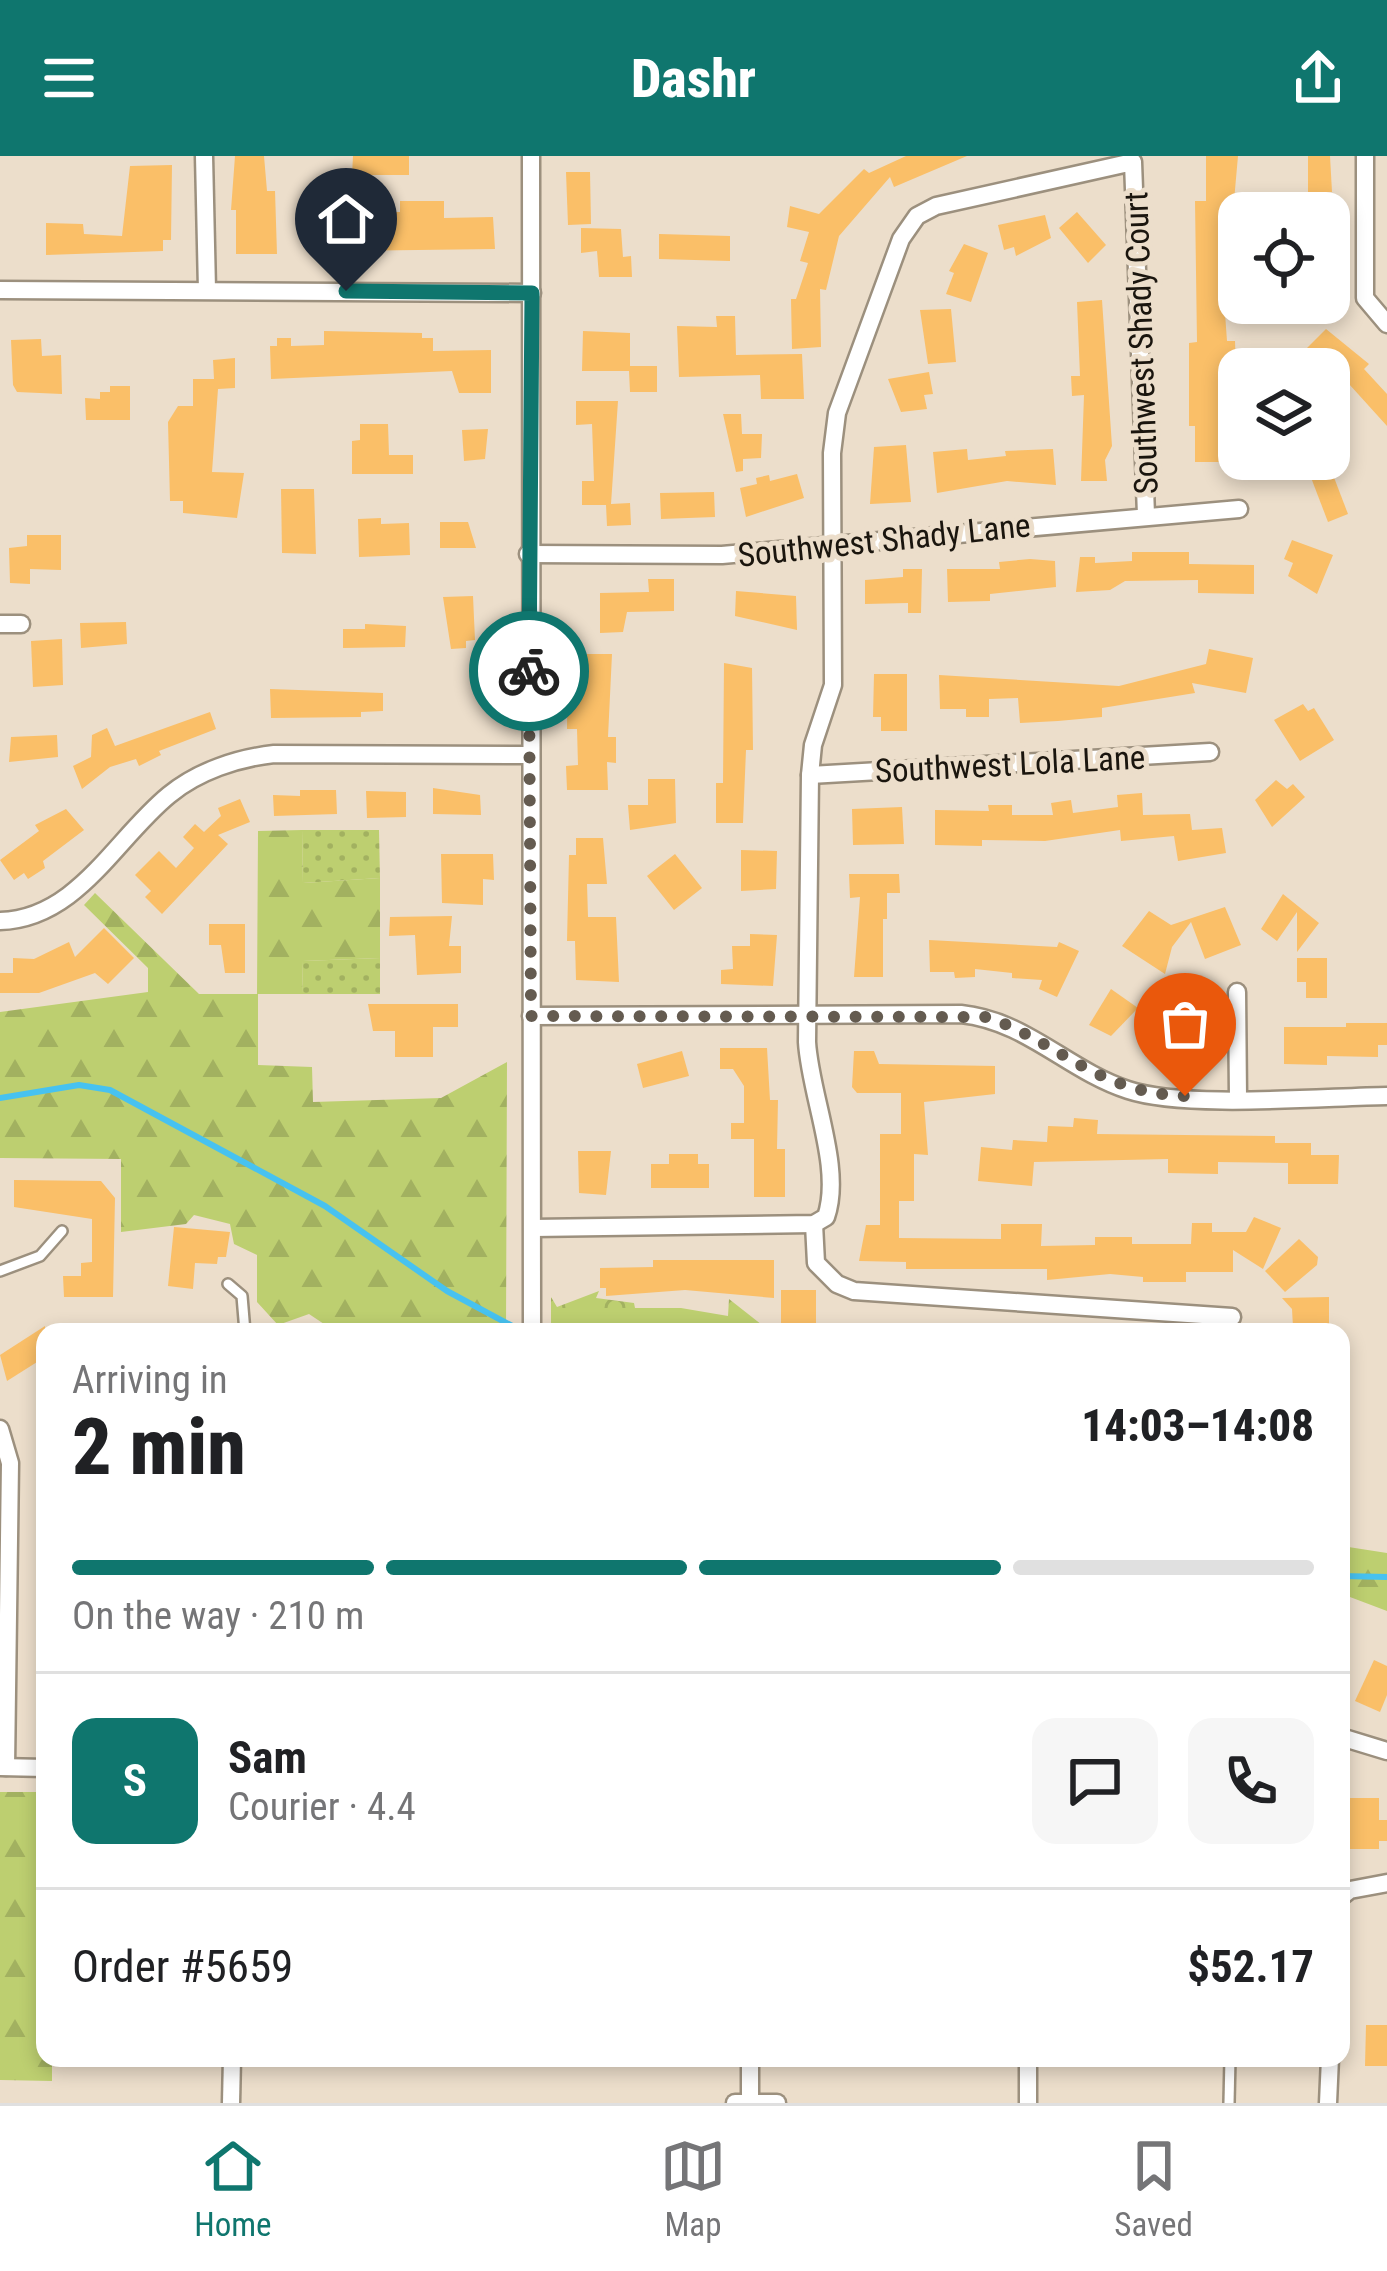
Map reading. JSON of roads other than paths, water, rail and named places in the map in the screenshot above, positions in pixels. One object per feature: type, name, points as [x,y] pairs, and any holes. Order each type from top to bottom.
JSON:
[{"type":"street","points":[[203,156],[207,290]]},
{"type":"street","points":[[531,156],[532,1323]]},
{"type":"street","points":[[1364,156],[1365,298],[1387,324]]},
{"type":"street","name":"Southwest Shady Court","points":[[833,542],[837,413],[901,239],[917,216],[936,206],[1128,162],[1136,168],[1146,515]]},
{"type":"street","points":[[0,290],[532,293]]},
{"type":"street","name":"Southwest Shady Lane","points":[[528,554],[722,555],[1239,508]]},
{"type":"street","points":[[533,1228],[814,1224],[829,1209],[831,1171],[808,1078],[808,1016],[810,776],[813,745],[833,685],[833,542]]},
{"type":"street","points":[[0,624],[21,624]]},
{"type":"street","name":"Southwest Lola Lane","points":[[810,776],[1210,752]]},
{"type":"street","points":[[0,921],[36,917],[63,902],[168,796],[237,761],[274,754],[530,755]]},
{"type":"street","points":[[1237,992],[1238,1097]]},
{"type":"street","points":[[531,1016],[988,1017],[1040,1040],[1091,1076],[1129,1090],[1238,1097],[1387,1096]]},
{"type":"street","points":[[814,1224],[815,1263],[837,1284],[854,1292],[1232,1317]]},
{"type":"street","points":[[0,1429],[10,1463],[3,1767],[36,1768]]},
{"type":"street","points":[[1350,1740],[1387,1751]]},
{"type":"street","points":[[1350,1890],[1387,1883]]},
{"type":"street","points":[[1368,1890],[1387,1898]]},
{"type":"street","points":[[231,2103],[232,2067]]},
{"type":"street","points":[[750,2067],[750,2103]]},
{"type":"street","points":[[1028,2067],[1028,2103]]},
{"type":"street","points":[[1328,2103],[1330,2067]]},
{"type":"street","points":[[735,2103],[777,2103]]},
{"type":"lane","points":[[0,1270],[40,1256],[62,1232]]},
{"type":"lane","points":[[229,1284],[242,1296],[244,1323]]},
{"type":"lane","points":[[1229,2103],[1230,2067]]},
{"type":"waterway","points":[[0,1098],[79,1085],[110,1090],[325,1206],[447,1291],[507,1323]]},
{"type":"waterway","points":[[1350,1576],[1387,1577]]}]
